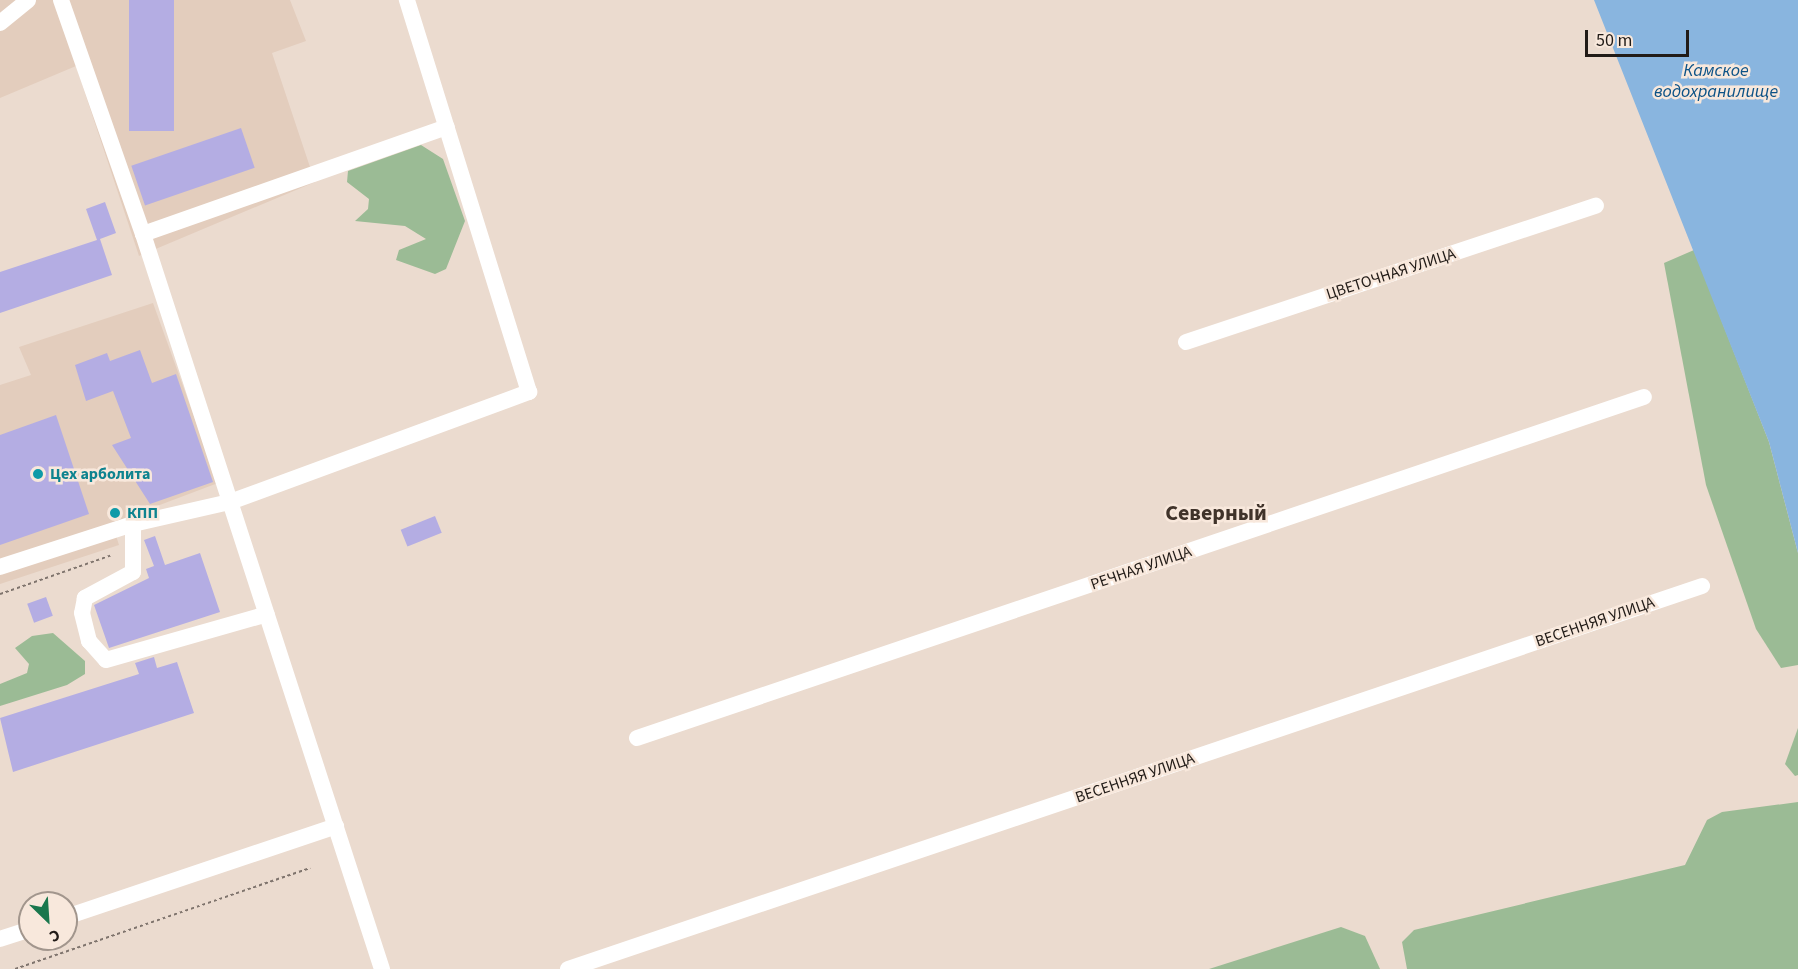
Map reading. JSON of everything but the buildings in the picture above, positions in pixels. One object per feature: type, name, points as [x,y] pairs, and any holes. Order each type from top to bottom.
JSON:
[{"type":"street","points":[[0,23],[28,0]]},
{"type":"street","points":[[61,0],[142,234],[382,969]]},
{"type":"street","points":[[0,567],[133,524],[230,502],[529,393],[407,0]]},
{"type":"street","points":[[142,234],[447,127]]},
{"type":"street","name":"ЦВЕТОЧНАЯ УЛИЦА","points":[[1186,342],[1596,206]]},
{"type":"street","name":"РЕЧНАЯ УЛИЦА","points":[[637,738],[1644,397]]},
{"type":"street","points":[[133,524],[133,572],[84,598],[82,613],[89,641],[106,660],[267,614]]},
{"type":"street","name":"ВЕСЕННЯЯ УЛИЦА","points":[[568,969],[1702,586]]},
{"type":"street","points":[[78,913],[336,826]]},
{"type":"street","points":[[0,939],[18,933]]},
{"type":"path","points":[[0,594],[112,555]]},
{"type":"path","points":[[15,969],[310,868]]},
{"type":"shaded area","points":[[0,0],[290,0],[306,41],[272,53],[315,182],[139,256],[76,66],[0,98]]},
{"type":"shaded area","points":[[153,303],[218,483],[112,523],[119,545],[0,584],[0,385],[31,375],[19,347]]},
{"type":"green space","points":[[421,145],[443,159],[465,221],[446,269],[435,274],[396,260],[399,250],[426,239],[405,226],[355,221],[368,209],[369,199],[347,182],[348,171]]},
{"type":"green space","points":[[1694,250],[1769,442],[1798,553],[1798,665],[1781,668],[1756,629],[1706,485],[1664,263]]},
{"type":"green space","points":[[53,633],[85,661],[85,674],[67,685],[0,706],[0,684],[27,673],[29,664],[15,648],[32,636]]},
{"type":"green space","points":[[1798,728],[1798,775],[1795,776],[1785,764]]},
{"type":"green space","points":[[1798,802],[1798,969],[1407,969],[1402,942],[1414,930],[1685,865],[1707,820],[1722,812]]},
{"type":"green space","points":[[1341,927],[1365,936],[1380,969],[1209,969]]},
{"type":"water","name":"Камское водохранилище","points":[[1594,0],[1798,0],[1798,553],[1769,442]]},
{"type":"place","name":"Цех арболита","points":[[38,474]]},
{"type":"place","name":"КПП","points":[[115,513]]},
{"type":"district","name":"Северный","points":[[1216,514]]}]
